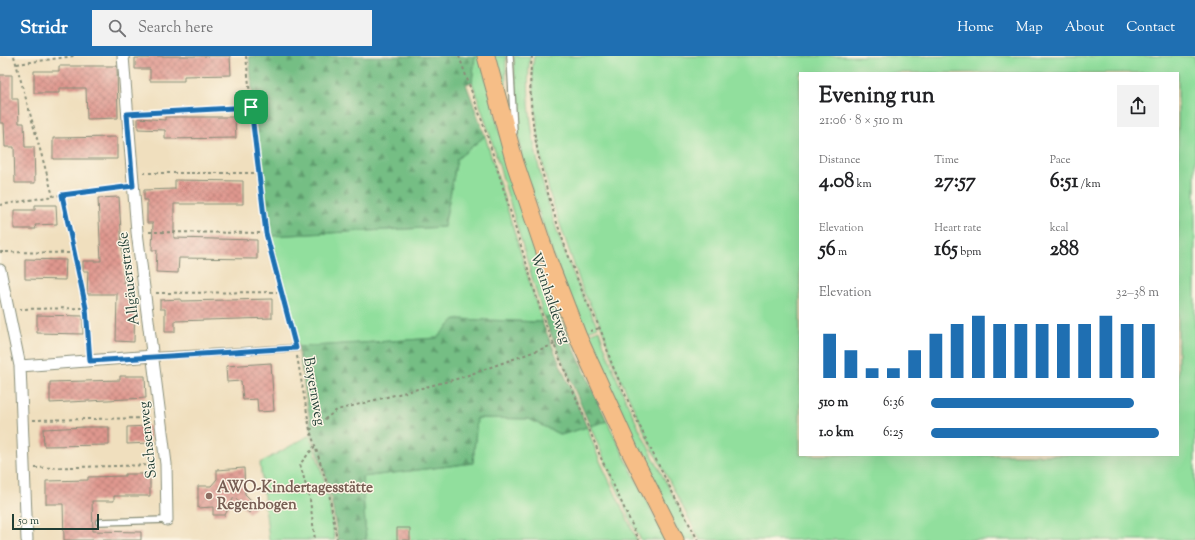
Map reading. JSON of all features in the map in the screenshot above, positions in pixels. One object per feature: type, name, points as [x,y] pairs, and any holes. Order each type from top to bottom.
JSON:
[{"type":"main road","points":[[486,56],[515,163],[546,255],[578,337],[630,451],[675,540]]},
{"type":"street","name":"Allgäuerstraße","points":[[123,56],[137,232],[153,356]]},
{"type":"street","points":[[0,270],[2,286],[20,366],[27,540]]},
{"type":"street","points":[[20,366],[153,356]]},
{"type":"street","name":"Sachsenweg","points":[[153,356],[166,464],[167,520]]},
{"type":"lane","points":[[510,56],[515,163]]},
{"type":"lane","points":[[153,356],[296,348]]},
{"type":"lane","points":[[99,522],[167,520]]},
{"type":"path","points":[[14,56],[53,196]]},
{"type":"path","points":[[17,64],[74,56]]},
{"type":"path","name":"Bayernweg","points":[[246,56],[258,173],[266,233],[296,348],[310,430],[328,487],[337,540]]},
{"type":"path","name":"Weinhaldeweg","points":[[459,56],[487,135],[543,318],[601,458],[639,540]]},
{"type":"path","points":[[532,56],[531,98],[538,153],[548,194],[582,292],[600,328],[613,368],[650,447],[698,540]]},
{"type":"path","points":[[127,114],[251,107]]},
{"type":"path","points":[[132,174],[258,173]]},
{"type":"path","points":[[0,205],[53,196],[133,186]]},
{"type":"path","points":[[62,195],[86,308],[90,361]]},
{"type":"path","points":[[137,232],[266,233]]},
{"type":"path","points":[[0,252],[75,253]]},
{"type":"path","points":[[145,293],[281,292]]},
{"type":"path","points":[[8,309],[86,308]]},
{"type":"path","points":[[590,331],[600,328]]},
{"type":"path","points":[[310,430],[337,410],[460,378],[566,341]]},
{"type":"path","points":[[22,420],[160,418]]},
{"type":"path","points":[[315,446],[300,464],[310,500],[315,540]]},
{"type":"path","points":[[24,468],[166,464]]},
{"type":"green space","points":[[249,56],[475,56],[472,82],[466,84],[485,136],[457,159],[444,227],[270,236],[260,173]]},
{"type":"green space","points":[[475,56],[480,56],[513,182],[558,313],[544,318],[490,135],[472,82]]},
{"type":"green space","points":[[492,56],[506,56],[506,109]]},
{"type":"green space","points":[[514,56],[530,56],[528,88],[531,123],[537,159],[546,195],[570,266],[598,327],[583,333],[552,253],[522,161],[515,99]]},
{"type":"green space","points":[[534,56],[1195,56],[1195,540],[700,540],[651,446],[615,367],[602,328],[583,291],[550,195],[540,153],[532,69]]},
{"type":"green space","points":[[485,136],[542,322],[455,319],[437,338],[298,347],[270,236],[444,227],[457,159]]},
{"type":"green space","points":[[558,313],[607,421],[590,426],[544,318]]},
{"type":"green space","points":[[455,319],[542,322],[587,427],[561,435],[529,419],[477,418],[473,463],[362,477],[366,540],[338,540],[329,487],[312,434],[298,347],[437,338]]},
{"type":"green space","points":[[599,330],[619,384],[631,411],[696,540],[683,540],[673,523],[584,336]]},
{"type":"green space","points":[[477,418],[529,419],[561,435],[587,427],[599,459],[637,540],[366,540],[362,477],[473,463]]},
{"type":"green space","points":[[607,421],[666,540],[641,540],[632,524],[590,426]]},
{"type":"green space","points":[[310,435],[327,488],[335,540],[269,540],[260,463]]},
{"type":"building","points":[[149,56],[230,56],[231,75],[184,76],[184,81],[150,81],[150,69],[135,69],[135,58],[149,58]]},
{"type":"building","points":[[59,66],[117,66],[118,118],[87,119],[86,88],[59,88],[59,93],[34,93],[34,71],[59,71]]},
{"type":"building","points":[[0,75],[12,75],[12,99],[18,99],[19,123],[24,123],[25,147],[34,147],[35,183],[15,183],[14,147],[5,147],[4,123],[0,123]]},
{"type":"building","points":[[165,117],[235,117],[236,138],[165,139],[165,130],[138,129],[138,118],[165,120]]},
{"type":"building","points":[[117,137],[117,159],[53,159],[53,138]]},
{"type":"building","points":[[175,180],[243,181],[243,204],[174,204],[174,238],[257,240],[257,259],[179,258],[178,273],[156,272],[157,250],[152,250],[153,223],[147,223],[147,200],[144,200],[144,190],[175,189]]},
{"type":"building","points":[[119,197],[124,283],[133,283],[133,300],[135,300],[134,342],[116,341],[117,294],[87,294],[88,271],[83,271],[83,261],[101,261],[98,198]]},
{"type":"building","points":[[35,205],[56,205],[57,224],[35,225],[36,229],[14,229],[14,210],[35,210]]},
{"type":"building","points":[[25,259],[66,260],[65,280],[25,279]]},
{"type":"building","points":[[181,299],[181,301],[272,299],[272,318],[175,321],[175,332],[165,332],[165,309],[160,309],[160,300]]},
{"type":"building","points":[[37,315],[83,316],[83,334],[37,333]]},
{"type":"building","points":[[271,363],[274,411],[258,412],[257,399],[243,400],[241,381],[227,382],[226,366]]},
{"type":"building","points":[[120,376],[145,376],[146,398],[50,403],[50,382],[120,380]]},
{"type":"building","points":[[150,426],[150,443],[127,444],[127,427]]},
{"type":"building","points":[[109,427],[109,445],[44,446],[43,429]]},
{"type":"building","points":[[244,468],[245,494],[257,506],[249,513],[234,497],[225,515],[213,515],[213,507],[198,508],[198,486],[211,486],[217,479],[217,470]]},
{"type":"building","points":[[125,474],[150,474],[150,496],[114,496],[114,501],[92,501],[93,531],[141,532],[141,540],[64,540],[63,504],[46,504],[46,481],[88,480],[88,477],[125,476]]},
{"type":"building","points":[[397,528],[410,528],[410,540],[397,540]]},
{"type":"place","name":"AWO-Kindertagesstätte Regenbogen","points":[[209,496]]},
{"type":"route","points":[[251,107],[266,233],[296,348],[90,361],[86,308],[62,195],[133,186],[127,114],[251,107]]}]
